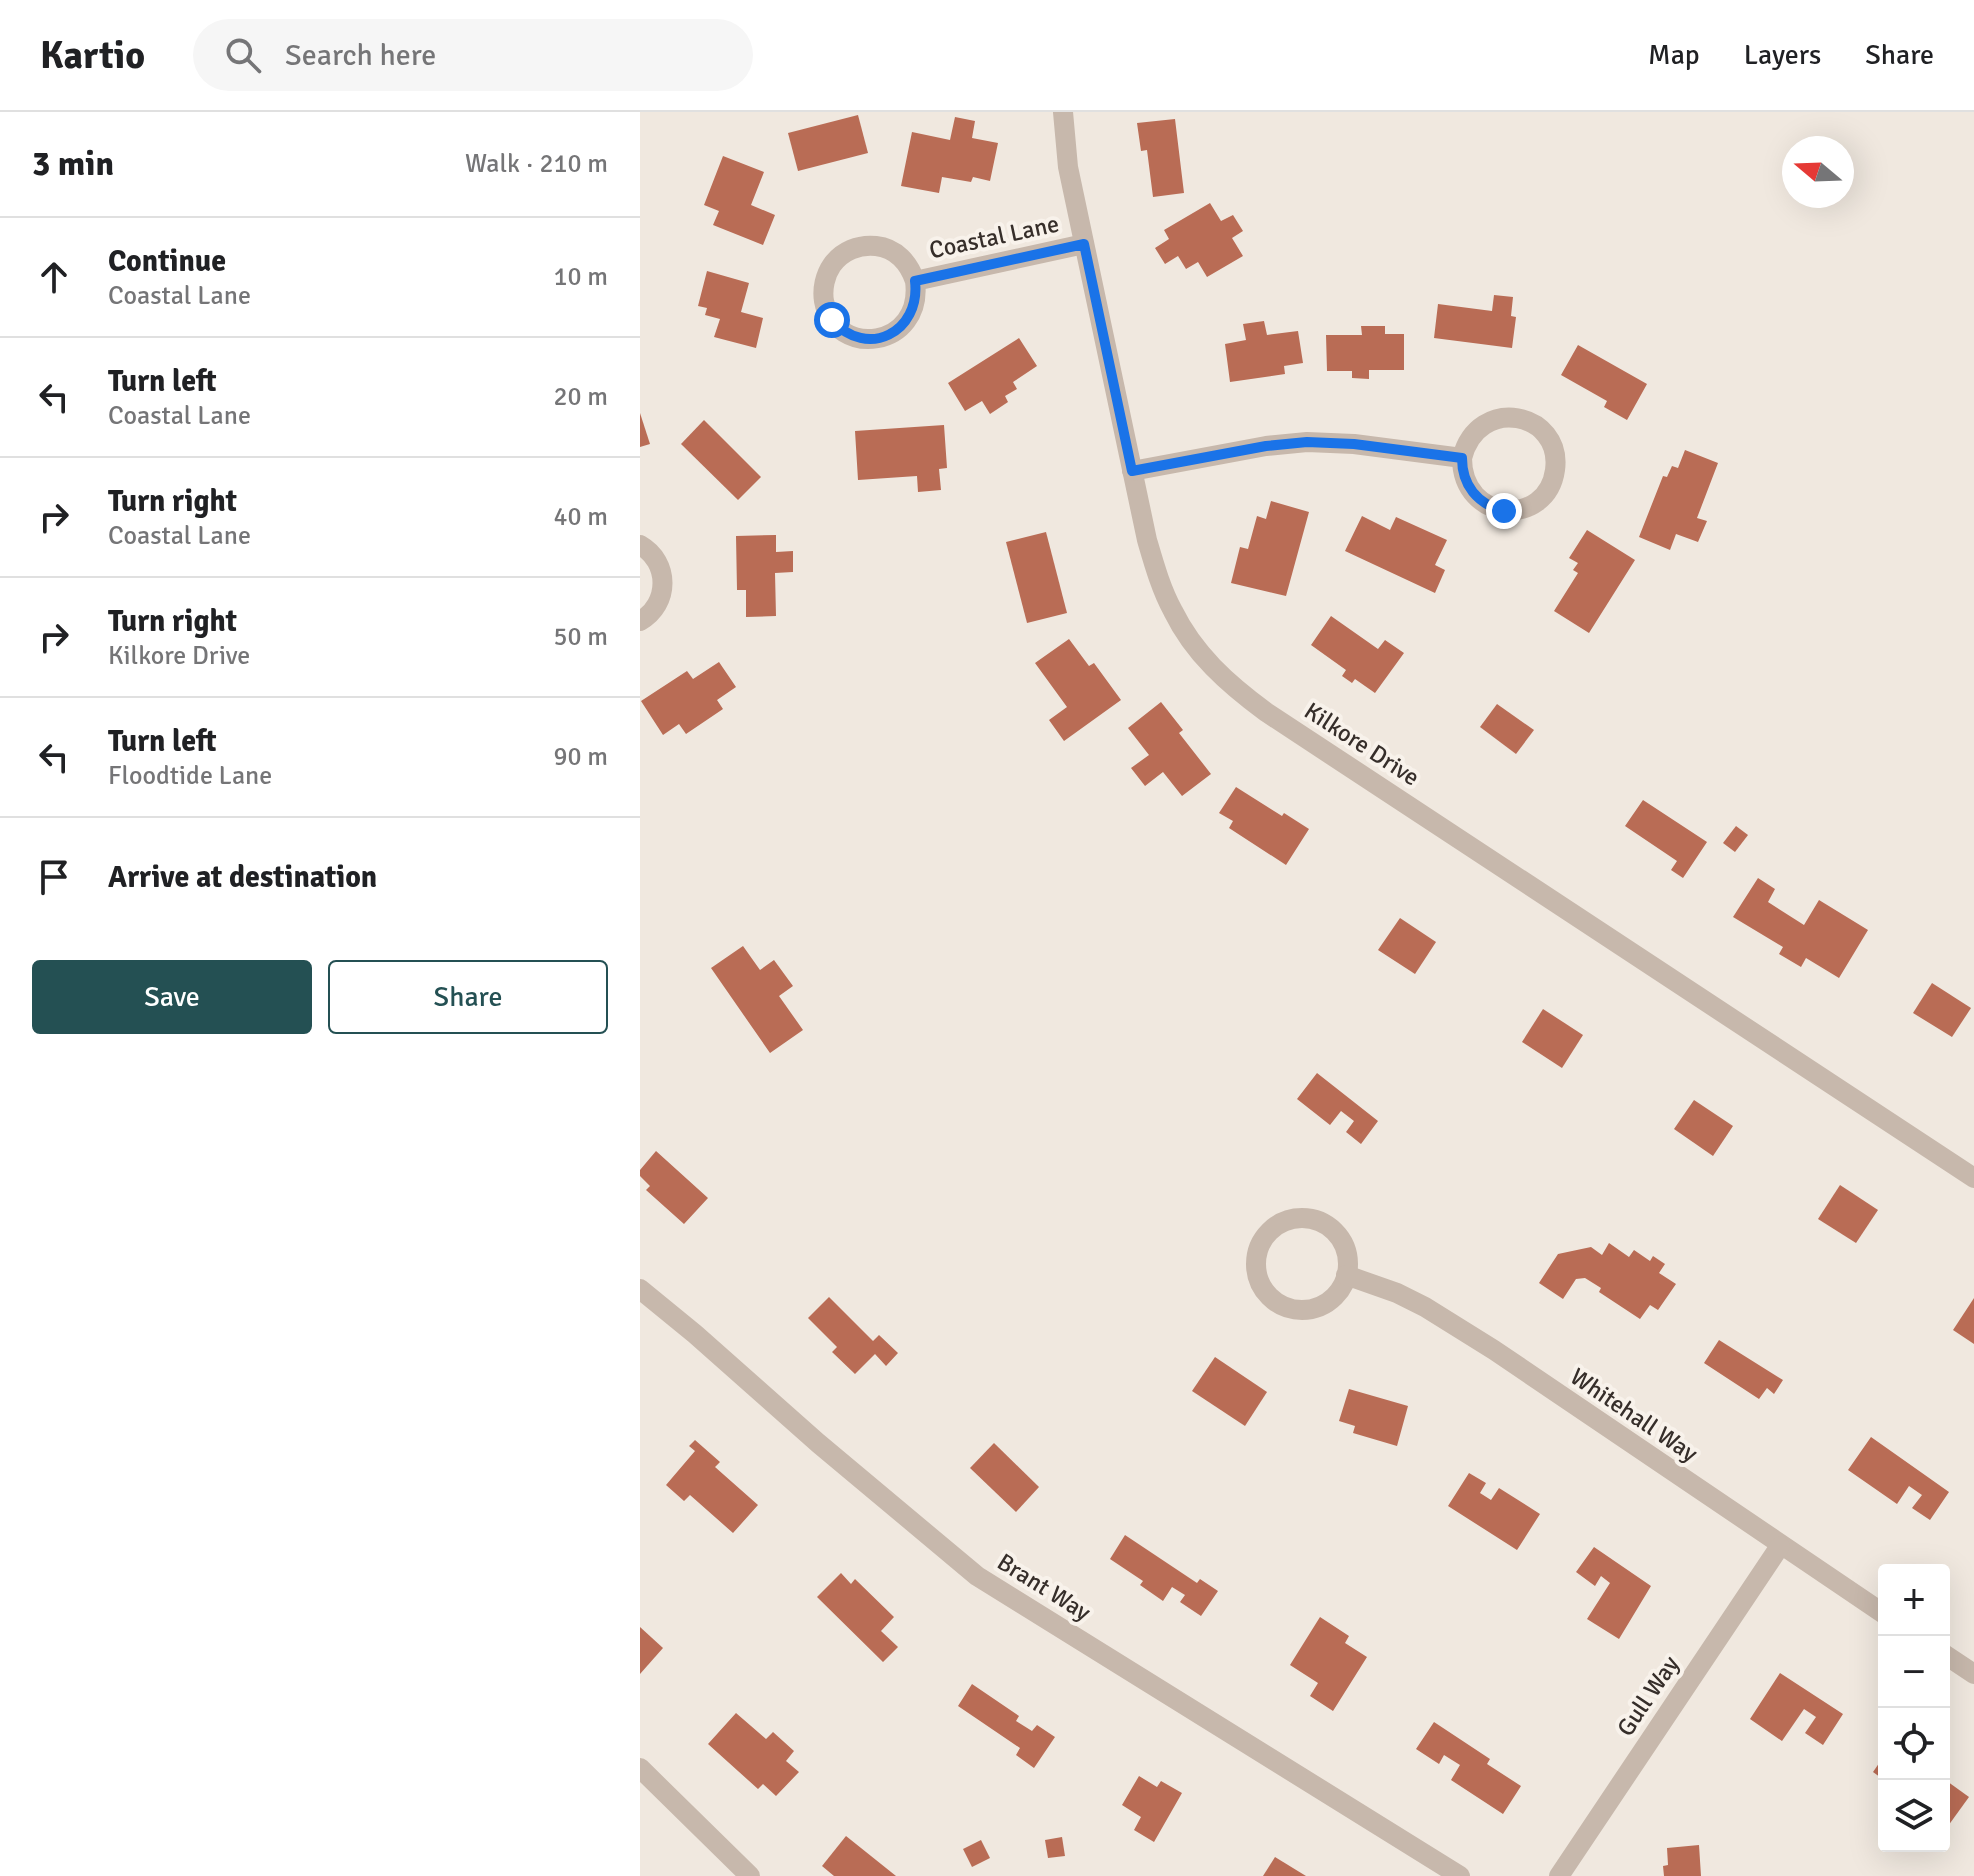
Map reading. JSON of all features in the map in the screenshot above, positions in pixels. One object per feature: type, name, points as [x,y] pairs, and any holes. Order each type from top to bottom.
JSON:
[{"type":"street","name":"Kilkore Drive","points":[[1063,112],[1068,167],[1147,540],[1172,611],[1210,665],[1236,689],[1293,730],[1974,1178]]},
{"type":"street","name":"Coastal Lane","points":[[915,281],[1084,244]]},
{"type":"street","name":"Coastal Lane","points":[[874,246],[892,251],[907,264],[915,281],[916,301],[908,319],[885,337],[865,339],[847,333],[832,320],[824,302],[827,274],[838,258],[855,248],[874,246]]},
{"type":"street","points":[[1513,417],[1541,429],[1552,446],[1556,466],[1551,485],[1539,500],[1523,509],[1504,511],[1486,505],[1473,493],[1464,476],[1462,458],[1469,439],[1484,424],[1513,417]]},
{"type":"street","points":[[1132,471],[1266,446],[1307,442],[1354,444],[1462,458]]},
{"type":"street","points":[[640,545],[659,564],[663,583],[659,602],[640,621]]},
{"type":"street","points":[[1307,1218],[1326,1224],[1340,1238],[1347,1256],[1346,1275],[1330,1300],[1312,1308],[1292,1309],[1267,1293],[1258,1275],[1257,1255],[1265,1237],[1279,1224],[1307,1218]]},
{"type":"street","name":"Whitehall Way","points":[[1346,1275],[1397,1293],[1425,1307],[1494,1350],[1878,1610]]},
{"type":"street","name":"Brant Way","points":[[640,1289],[977,1576],[1460,1876]]},
{"type":"street","name":"Gull Way","points":[[1559,1876],[1780,1546]]},
{"type":"street","points":[[1950,1658],[1974,1674]]},
{"type":"street","points":[[640,1768],[750,1876]]},
{"type":"building","points":[[858,115],[868,153],[798,171],[788,133]]},
{"type":"building","points":[[955,117],[975,121],[972,138],[998,143],[990,181],[973,177],[971,182],[942,177],[939,193],[901,186],[912,132],[950,140]]},
{"type":"building","points":[[1175,119],[1184,193],[1153,197],[1147,150],[1141,151],[1137,123]]},
{"type":"building","points":[[723,156],[764,172],[751,205],[775,215],[763,245],[713,225],[719,211],[704,205]]},
{"type":"building","points":[[1210,203],[1221,221],[1233,215],[1243,231],[1232,238],[1243,256],[1207,277],[1198,262],[1186,269],[1178,256],[1165,264],[1155,248],[1169,239],[1164,230]]},
{"type":"building","points":[[707,271],[749,283],[741,312],[763,318],[756,348],[714,337],[720,319],[705,315],[707,308],[698,306]]},
{"type":"building","points":[[1494,295],[1513,297],[1511,316],[1516,317],[1512,348],[1434,338],[1438,304],[1492,311]]},
{"type":"building","points":[[1264,321],[1267,335],[1298,331],[1303,363],[1284,366],[1285,374],[1230,382],[1225,344],[1246,340],[1243,324]]},
{"type":"building","points":[[1361,326],[1385,326],[1385,334],[1404,334],[1404,370],[1369,370],[1369,379],[1352,378],[1352,371],[1327,371],[1326,335],[1362,335]]},
{"type":"building","points":[[1019,338],[1037,366],[1013,382],[1017,389],[1005,396],[1008,402],[990,414],[982,401],[965,411],[948,383]]},
{"type":"building","points":[[1578,345],[1647,384],[1627,420],[1604,407],[1607,401],[1561,375]]},
{"type":"building","points":[[640,413],[650,444],[640,447]]},
{"type":"building","points":[[704,420],[761,477],[738,500],[681,444]]},
{"type":"building","points":[[944,425],[947,468],[939,469],[941,490],[918,492],[917,476],[858,480],[855,431]]},
{"type":"building","points":[[1685,450],[1718,463],[1697,518],[1707,521],[1698,542],[1676,534],[1670,550],[1639,537],[1663,476],[1667,477],[1672,466],[1678,468]]},
{"type":"building","points":[[1271,501],[1309,512],[1286,596],[1231,583],[1240,547],[1248,549],[1257,516],[1266,519]]},
{"type":"building","points":[[1362,516],[1390,530],[1396,517],[1447,540],[1435,565],[1445,570],[1435,593],[1345,551]]},
{"type":"building","points":[[1587,530],[1635,560],[1589,633],[1554,611],[1578,573],[1573,570],[1578,563],[1569,558]]},
{"type":"building","points":[[1046,532],[1067,613],[1027,623],[1006,542]]},
{"type":"building","points":[[776,535],[776,552],[793,551],[793,572],[775,573],[776,616],[746,617],[746,590],[737,590],[736,536]]},
{"type":"building","points":[[1331,616],[1378,649],[1385,640],[1404,653],[1375,693],[1355,679],[1352,683],[1342,676],[1346,670],[1311,645]]},
{"type":"building","points":[[1069,639],[1089,666],[1094,663],[1121,700],[1064,741],[1049,720],[1067,707],[1035,663]]},
{"type":"building","points":[[719,662],[736,687],[717,700],[723,709],[686,734],[679,724],[663,735],[641,701],[687,671],[693,679]]},
{"type":"building","points":[[1161,702],[1183,730],[1179,733],[1211,774],[1182,796],[1163,772],[1145,786],[1131,768],[1149,755],[1128,728]]},
{"type":"building","points":[[1497,704],[1534,730],[1516,754],[1480,727]]},
{"type":"building","points":[[1236,787],[1309,829],[1286,865],[1229,828],[1233,821],[1219,813]]},
{"type":"building","points":[[1643,800],[1707,842],[1683,878],[1671,870],[1677,861],[1625,826]]},
{"type":"building","points":[[1736,826],[1748,835],[1735,852],[1723,843]]},
{"type":"building","points":[[1758,878],[1775,889],[1768,902],[1804,925],[1819,900],[1868,930],[1839,978],[1806,958],[1801,967],[1779,954],[1783,947],[1733,917]]},
{"type":"building","points":[[1400,918],[1436,942],[1415,974],[1378,950]]},
{"type":"building","points":[[743,946],[760,970],[774,960],[793,986],[779,996],[803,1030],[770,1053],[711,968]]},
{"type":"building","points":[[1932,983],[1971,1008],[1952,1037],[1913,1013]]},
{"type":"building","points":[[1543,1009],[1583,1035],[1562,1068],[1522,1042]]},
{"type":"building","points":[[1317,1073],[1378,1121],[1361,1144],[1346,1132],[1354,1121],[1341,1111],[1330,1125],[1297,1099]]},
{"type":"building","points":[[1694,1100],[1733,1126],[1713,1156],[1674,1129]]},
{"type":"building","points":[[656,1151],[708,1198],[684,1224],[646,1190],[650,1186],[640,1176],[640,1170]]},
{"type":"building","points":[[1840,1185],[1878,1210],[1856,1243],[1818,1219]]},
{"type":"building","points":[[1609,1243],[1629,1257],[1634,1250],[1650,1261],[1653,1256],[1665,1264],[1659,1273],[1676,1284],[1658,1310],[1650,1305],[1640,1319],[1599,1292],[1601,1288],[1585,1278],[1576,1279],[1563,1299],[1539,1283],[1558,1254],[1591,1247],[1602,1255]]},
{"type":"building","points":[[829,1297],[873,1341],[879,1335],[898,1353],[886,1366],[875,1354],[855,1374],[832,1352],[837,1347],[808,1318]]},
{"type":"building","points":[[1974,1298],[1974,1344],[1953,1330]]},
{"type":"building","points":[[1719,1340],[1783,1380],[1774,1394],[1767,1388],[1759,1399],[1704,1363]]},
{"type":"building","points":[[1215,1357],[1267,1392],[1245,1426],[1192,1391]]},
{"type":"building","points":[[1349,1389],[1408,1406],[1397,1446],[1353,1433],[1355,1426],[1339,1421]]},
{"type":"building","points":[[1871,1437],[1949,1492],[1930,1520],[1912,1508],[1922,1495],[1909,1486],[1897,1504],[1848,1470]]},
{"type":"building","points":[[695,1440],[720,1462],[715,1467],[758,1505],[733,1533],[690,1495],[684,1501],[666,1485],[695,1451],[689,1446]]},
{"type":"building","points":[[994,1443],[1039,1487],[1016,1512],[970,1468]]},
{"type":"building","points":[[1469,1473],[1486,1483],[1480,1493],[1491,1500],[1499,1488],[1540,1514],[1517,1550],[1448,1506]]},
{"type":"building","points":[[1125,1535],[1197,1583],[1200,1579],[1218,1591],[1201,1616],[1180,1602],[1185,1595],[1172,1587],[1163,1601],[1140,1585],[1143,1581],[1110,1559]]},
{"type":"building","points":[[1594,1547],[1651,1586],[1619,1639],[1587,1619],[1610,1583],[1601,1576],[1595,1586],[1576,1572]]},
{"type":"building","points":[[841,1573],[851,1584],[855,1579],[894,1617],[881,1631],[898,1647],[883,1662],[817,1597]]},
{"type":"building","points":[[1320,1617],[1349,1636],[1345,1643],[1367,1657],[1333,1711],[1310,1696],[1318,1683],[1290,1665]]},
{"type":"building","points":[[640,1627],[663,1648],[640,1674]]},
{"type":"building","points":[[1780,1673],[1843,1714],[1823,1745],[1805,1733],[1816,1717],[1804,1709],[1782,1741],[1750,1719]]},
{"type":"building","points":[[972,1684],[1019,1716],[1016,1721],[1032,1731],[1037,1725],[1055,1737],[1034,1768],[1016,1755],[1020,1748],[958,1706]]},
{"type":"building","points":[[736,1713],[766,1739],[773,1732],[794,1751],[786,1761],[799,1772],[776,1796],[763,1784],[758,1789],[708,1744]]},
{"type":"building","points":[[1434,1722],[1490,1759],[1487,1764],[1521,1786],[1503,1814],[1451,1780],[1460,1765],[1444,1755],[1439,1764],[1416,1749]]},
{"type":"building","points":[[1139,1776],[1157,1787],[1161,1781],[1182,1793],[1154,1842],[1134,1830],[1141,1817],[1122,1805]]},
{"type":"building","points":[[1950,1783],[1969,1797],[1950,1823]]},
{"type":"building","points":[[846,1836],[896,1876],[834,1876],[822,1866]]},
{"type":"building","points":[[1062,1837],[1065,1856],[1048,1858],[1045,1840]]},
{"type":"building","points":[[981,1840],[990,1858],[972,1867],[963,1849]]},
{"type":"building","points":[[1699,1845],[1701,1876],[1664,1876],[1663,1866],[1668,1865],[1667,1848]]},
{"type":"building","points":[[1275,1857],[1306,1876],[1263,1876]]},
{"type":"route","points":[[832,320],[839,328],[856,337],[885,337],[902,327],[913,310],[915,281],[1084,244],[1132,471],[1266,446],[1307,442],[1354,444],[1462,458],[1464,476],[1473,493],[1486,505],[1504,511]]}]
